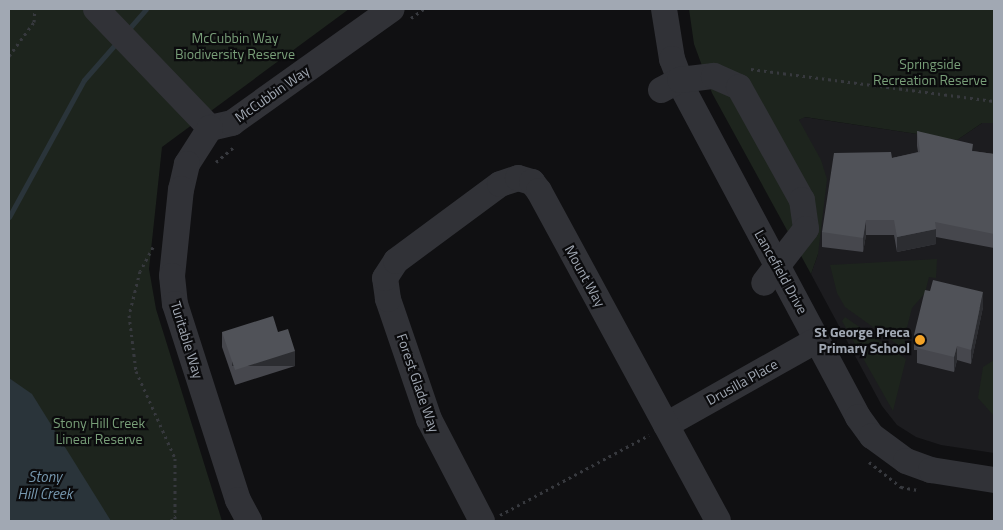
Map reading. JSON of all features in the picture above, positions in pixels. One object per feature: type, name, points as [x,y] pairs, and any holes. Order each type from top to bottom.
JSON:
[{"type":"street","points":[[96,9],[172,92],[210,128]]},
{"type":"street","name":"Lancefield Drive","points":[[664,9],[672,59],[670,85],[772,275],[817,340],[858,417],[888,450],[906,461],[931,470],[994,480]]},
{"type":"street","name":"McCubbin Way","points":[[210,128],[232,123],[400,15]]},
{"type":"street","points":[[670,85],[714,76],[739,88],[802,200],[806,229],[772,275]]},
{"type":"street","name":"Turitable Way","points":[[210,128],[187,164],[181,189],[172,276],[174,304],[238,500],[250,521]]},
{"type":"street","name":"Mount Way","points":[[391,266],[500,184],[518,178],[532,182],[658,430],[718,521]]},
{"type":"street","name":"Forest Glade Way","points":[[391,266],[385,278],[388,299],[429,419],[491,518]]},
{"type":"street","name":"Drusilla Place","points":[[658,430],[817,340]]},
{"type":"path","points":[[9,56],[34,22],[36,9]]},
{"type":"path","points":[[400,15],[424,9]]},
{"type":"path","points":[[742,67],[994,101]]},
{"type":"path","points":[[214,164],[244,139]]},
{"type":"path","points":[[491,518],[658,430]]},
{"type":"path","points":[[171,521],[175,514]]},
{"type":"shaded area","name":"St George Preca Primary School","points":[[994,115],[994,453],[941,445],[916,437],[897,425],[882,406],[811,274],[818,254],[799,120],[804,117],[957,140]]},
{"type":"green space","name":"Stony Hill Creek Linear Reserve","points":[[9,9],[349,9],[162,147],[149,269],[156,309],[222,521],[9,521]]},
{"type":"green space","name":"Springside Recreation Reserve","points":[[689,9],[994,9],[994,123],[982,123],[957,140],[805,117],[799,120],[821,160],[827,179],[818,254],[811,274],[712,93],[694,44]]},
{"type":"green space","points":[[937,259],[936,278],[929,277],[925,293],[912,308],[904,339],[908,352],[845,307],[837,293],[830,265]]},
{"type":"green space","points":[[845,317],[906,359],[893,411],[842,321]]},
{"type":"green space","points":[[994,360],[994,416],[978,398],[983,367]]},
{"type":"water","name":"Stony Hill Creek","points":[[9,378],[32,394],[111,521],[9,521]]},
{"type":"building","points":[[917,131],[973,144],[972,151],[994,154],[994,234],[935,222],[936,229],[897,237],[894,220],[866,220],[863,238],[822,232],[834,153],[891,152],[892,158],[920,152]]},
{"type":"building","points":[[933,280],[983,292],[971,350],[957,346],[954,357],[917,348],[919,336],[914,335],[925,290],[930,291]]},
{"type":"building","points":[[273,316],[278,332],[288,329],[295,351],[235,370],[222,332]]},
{"type":"waterway","name":"Stony Hill Creek","points":[[127,31],[146,9]]},
{"type":"waterway","name":"Stony Hill Creek","points":[[9,217],[84,80],[118,41]]},
{"type":"place","name":"St George Preca Primary School","points":[[920,340]]},
{"type":"park label","name":"McCubbin Way Biodiversity Reserve","points":[[235,46]]}]
